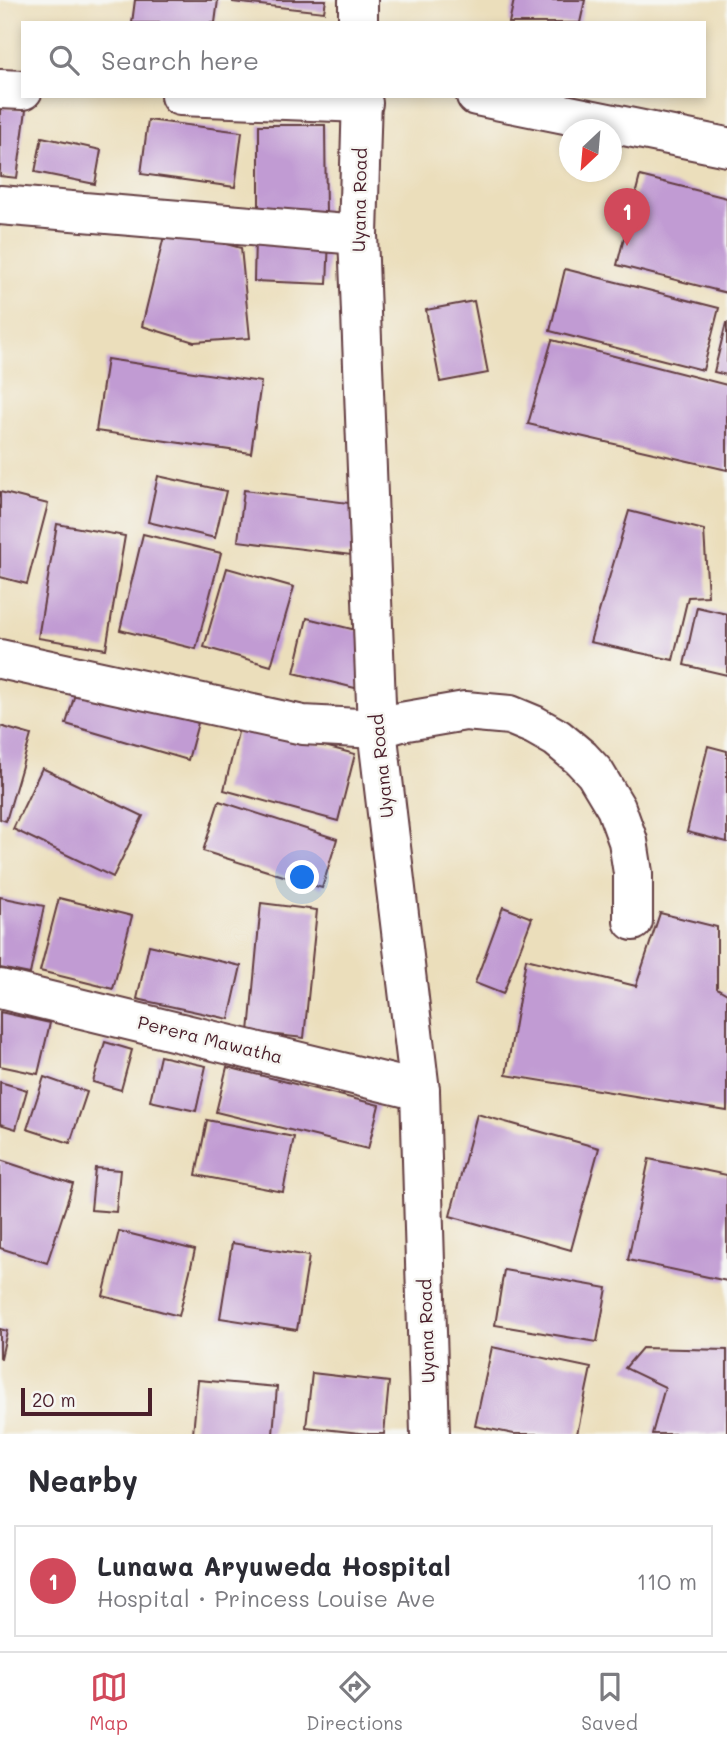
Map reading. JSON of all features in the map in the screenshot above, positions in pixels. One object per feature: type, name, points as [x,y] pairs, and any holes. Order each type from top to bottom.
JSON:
[{"type":"street","points":[[358,0],[358,21]]},
{"type":"street","points":[[0,89],[21,90]]},
{"type":"street","points":[[271,98],[362,100]]},
{"type":"street","points":[[486,98],[727,147]]},
{"type":"street","name":"Uyana Road","points":[[362,100],[358,235],[377,729],[420,1091],[430,1434]]},
{"type":"street","points":[[0,205],[358,235]]},
{"type":"street","points":[[0,659],[303,725],[377,729],[465,711],[510,715],[557,738],[581,758],[595,773],[616,807],[628,841],[633,873],[633,921]]},
{"type":"street","name":"Perera Mawatha","points":[[0,989],[420,1091]]},
{"type":"building","points":[[135,0],[218,0],[215,21],[132,21]]},
{"type":"building","points":[[233,0],[326,0],[324,12]]},
{"type":"building","points":[[514,0],[585,0],[580,21],[509,21]]},
{"type":"building","points":[[0,107],[26,110],[17,178],[0,176]]},
{"type":"building","points":[[148,120],[242,132],[235,187],[141,174]]},
{"type":"building","points":[[259,125],[325,125],[326,217],[259,217]]},
{"type":"building","points":[[42,137],[101,150],[95,184],[35,172]]},
{"type":"building","points":[[640,176],[727,198],[727,293],[617,265]]},
{"type":"building","points":[[166,228],[241,248],[250,338],[194,342],[142,326]]},
{"type":"building","points":[[255,237],[329,239],[327,284],[254,281]]},
{"type":"building","points":[[565,269],[719,308],[703,370],[550,331]]},
{"type":"building","points":[[474,301],[488,373],[440,382],[426,310]]},
{"type":"building","points":[[727,323],[727,375],[714,372]]},
{"type":"building","points":[[552,340],[727,385],[727,470],[528,424]]},
{"type":"building","points":[[107,359],[261,382],[251,453],[96,431]]},
{"type":"building","points":[[158,476],[226,491],[215,538],[148,522]]},
{"type":"building","points":[[244,490],[357,504],[351,555],[238,541]]},
{"type":"building","points":[[0,492],[48,504],[27,584],[0,577]]},
{"type":"building","points":[[629,511],[704,530],[708,596],[688,597],[673,660],[590,642]]},
{"type":"building","points":[[57,524],[125,536],[106,649],[38,638]]},
{"type":"building","points":[[143,534],[221,553],[196,649],[120,630]]},
{"type":"building","points":[[227,568],[294,587],[271,666],[204,647]]},
{"type":"building","points":[[697,607],[727,614],[727,675],[684,665]]},
{"type":"building","points":[[307,618],[372,634],[359,689],[294,673]]},
{"type":"building","points":[[77,687],[198,723],[188,760],[66,724]]},
{"type":"building","points":[[240,724],[355,754],[338,821],[224,790]]},
{"type":"building","points":[[0,726],[31,735],[6,821],[0,819]]},
{"type":"building","points":[[708,746],[727,751],[727,842],[687,832]]},
{"type":"building","points":[[42,768],[143,816],[113,877],[13,829]]},
{"type":"building","points":[[219,801],[337,839],[322,888],[203,851]]},
{"type":"building","points":[[0,897],[44,906],[30,974],[0,968]]},
{"type":"building","points":[[59,898],[132,916],[113,989],[40,971]]},
{"type":"building","points":[[261,903],[317,910],[304,1038],[249,1032]]},
{"type":"building","points":[[503,907],[532,918],[503,994],[475,983]]},
{"type":"building","points":[[660,913],[717,927],[717,988],[727,994],[727,1111],[506,1075],[526,959],[636,986]]},
{"type":"building","points":[[149,945],[241,966],[229,1019],[137,999]]},
{"type":"building","points":[[0,1012],[50,1023],[38,1074],[0,1066]]},
{"type":"building","points":[[105,1042],[132,1050],[121,1090],[93,1082]]},
{"type":"building","points":[[160,1056],[206,1066],[196,1111],[150,1101]]},
{"type":"building","points":[[227,1067],[379,1105],[368,1149],[216,1112]]},
{"type":"building","points":[[44,1077],[87,1092],[70,1143],[27,1129]]},
{"type":"building","points":[[0,1082],[27,1090],[16,1129],[0,1124]]},
{"type":"building","points":[[477,1114],[599,1148],[571,1250],[450,1216]]},
{"type":"building","points":[[207,1120],[294,1137],[283,1192],[196,1175]]},
{"type":"building","points":[[649,1159],[727,1175],[727,1281],[628,1260]]},
{"type":"building","points":[[0,1160],[73,1184],[47,1263],[0,1248]]},
{"type":"building","points":[[95,1168],[120,1170],[116,1212],[91,1210]]},
{"type":"building","points":[[119,1231],[195,1250],[179,1316],[103,1296]]},
{"type":"building","points":[[232,1243],[309,1256],[297,1330],[220,1318]]},
{"type":"building","points":[[504,1270],[607,1288],[597,1342],[495,1325]]},
{"type":"building","points":[[0,1329],[7,1331],[1,1358],[0,1357]]},
{"type":"building","points":[[492,1347],[591,1368],[577,1434],[514,1434],[475,1426]]},
{"type":"building","points":[[642,1348],[727,1350],[727,1434],[652,1434],[665,1387],[625,1368]]},
{"type":"building","points":[[312,1373],[389,1382],[384,1434],[306,1427]]},
{"type":"building","points":[[198,1380],[277,1387],[273,1434],[193,1434]]},
{"type":"place","name":"Lunawa Aryuweda Hospital","points":[[627,246]]}]
